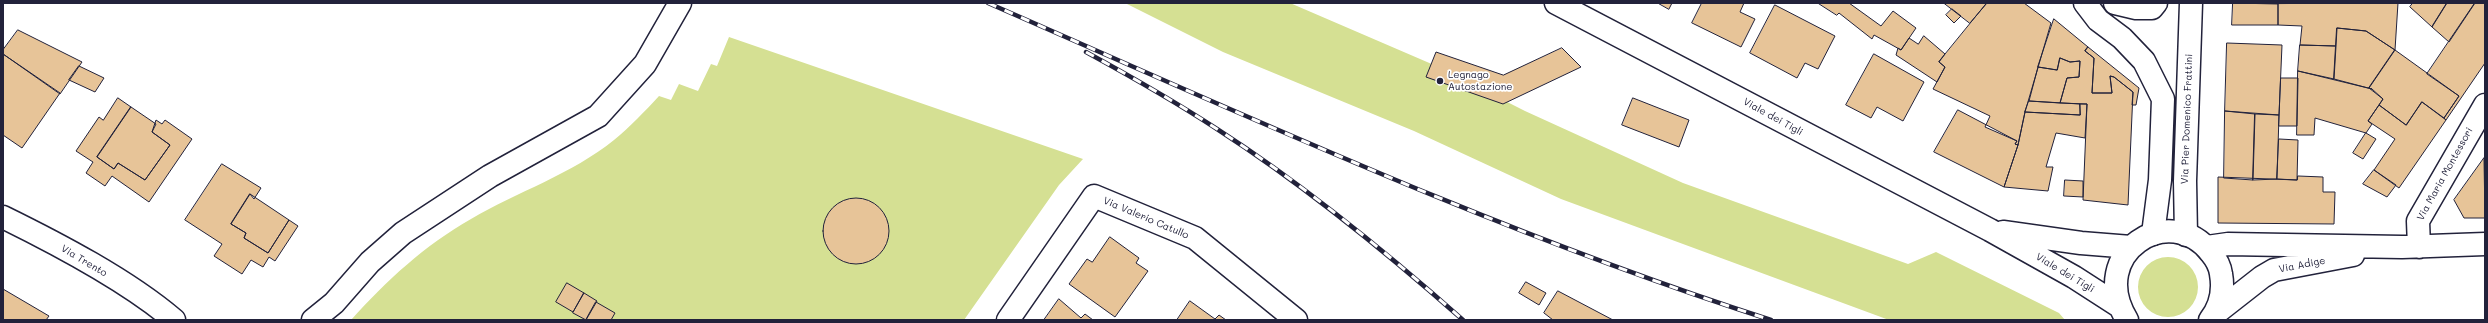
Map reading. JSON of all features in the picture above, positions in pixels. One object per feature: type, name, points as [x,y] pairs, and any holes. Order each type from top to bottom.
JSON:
[{"type":"street","points":[[314,320],[330,311],[370,262],[403,233],[490,176],[598,116],[645,64],[680,3]]},
{"type":"street","name":"Viale dei Tigli","points":[[1556,3],[1990,230],[2074,277],[2123,313]]},
{"type":"street","points":[[2085,3],[2098,20],[2122,38],[2144,61],[2163,99],[2160,180],[2153,234]]},
{"type":"street","points":[[2115,3],[2136,8],[2152,8],[2156,3]]},
{"type":"street","name":"Via Pier Domenico Frattini","points":[[2186,235],[2185,181],[2192,3]]},
{"type":"street","name":"Via Maria Montessori","points":[[2410,247],[2418,222],[2485,105]]},
{"type":"street","name":"Via Valerio Catullo","points":[[1008,320],[1094,196],[1194,238],[1296,320]]},
{"type":"street","name":"Via Trento","points":[[3,217],[88,263],[168,315],[185,320]]},
{"type":"street","name":"Viale dei Tigli","points":[[1990,230],[2081,244],[2131,247]]},
{"type":"street","points":[[2123,313],[2115,291],[2116,274],[2121,259],[2131,247],[2153,234],[2172,232],[2186,235],[2207,247],[2216,259],[2221,271],[2223,286],[2221,299],[2213,316]]},
{"type":"street","name":"Via Adige","points":[[2207,247],[2228,244],[2284,243],[2410,247],[2485,244]]},
{"type":"street","name":"Via Adige","points":[[2213,316],[2262,277],[2274,270],[2410,247]]},
{"type":"green space","points":[[1125,3],[1290,3],[1434,65],[1525,111],[1683,183],[1908,264],[1936,252],[2059,313],[2065,320],[1889,320],[1561,199],[1414,131],[1223,52]]},
{"type":"green space","points":[[729,37],[1083,159],[1059,185],[964,320],[351,320],[392,278],[422,252],[454,229],[489,209],[562,173],[598,152],[626,130],[659,96],[671,100],[679,84],[698,91],[711,64],[717,66]]},
{"type":"green space","points":[[2162,257],[2174,257],[2185,262],[2193,270],[2198,281],[2196,299],[2185,312],[2174,317],[2162,317],[2151,312],[2143,304],[2138,293],[2138,281],[2143,270],[2151,262]]},
{"type":"building","points":[[1658,3],[1672,3],[1669,9]]},
{"type":"building","points":[[1702,3],[1744,3],[1740,12],[1755,19],[1741,47],[1692,23]]},
{"type":"building","points":[[1818,3],[1849,3],[1881,26],[1893,11],[1916,28],[1901,50],[1874,35],[1872,39],[1839,13],[1837,15]]},
{"type":"building","points":[[1944,3],[1987,3],[1970,23]]},
{"type":"building","points":[[1987,3],[2024,3],[2051,23],[2025,112],[2018,145],[2015,144],[2017,141],[1985,127],[1990,116],[1933,89],[1945,67],[1939,62]]},
{"type":"building","points":[[2233,3],[2278,4],[2278,25],[2232,25]]},
{"type":"building","points":[[2398,3],[2395,50],[2366,31],[2337,28],[2336,46],[2300,45],[2302,26],[2278,25],[2278,4]]},
{"type":"building","points":[[2413,3],[2447,3],[2432,27],[2410,7]]},
{"type":"building","points":[[2447,3],[2475,3],[2449,42],[2432,27]]},
{"type":"building","points":[[2475,3],[2485,3],[2485,63],[2446,120],[2444,118],[2459,96],[2427,74]]},
{"type":"building","points":[[1775,5],[1835,36],[1818,69],[1805,63],[1797,78],[1750,53]]},
{"type":"building","points":[[1952,9],[1961,16],[1954,23],[1946,15]]},
{"type":"building","points":[[2054,19],[2088,47],[2085,51],[2094,58],[2092,93],[2112,93],[2110,76],[2114,77],[2133,92],[2128,205],[2083,200],[2087,104],[2060,103],[2067,78],[2079,77],[2080,61],[2070,62],[2060,58],[2057,70],[2038,67]]},
{"type":"building","points":[[2337,28],[2366,31],[2395,50],[2369,88],[2372,89],[2334,79]]},
{"type":"building","points":[[18,30],[82,62],[60,94],[3,54],[3,50]]},
{"type":"building","points":[[1924,36],[1945,54],[1939,62],[1945,67],[1937,82],[1896,55],[1898,48],[1901,50],[1909,38],[1918,44]]},
{"type":"building","points":[[2227,43],[2282,45],[2279,115],[2225,111]]},
{"type":"building","points":[[2300,45],[2336,46],[2334,79],[2298,71]]},
{"type":"building","points":[[2088,47],[2139,88],[2136,105],[2132,105],[2133,92],[2114,77],[2110,76],[2112,93],[2092,93],[2094,58],[2085,51]]},
{"type":"building","points":[[1562,48],[1581,67],[1503,104],[1426,77],[1436,52],[1503,75]]},
{"type":"building","points":[[2395,50],[2459,96],[2444,118],[2422,102],[2406,125],[2379,105],[2383,99],[2369,88]]},
{"type":"building","points":[[3,54],[60,93],[22,148],[3,135]]},
{"type":"building","points":[[1874,54],[1924,82],[1903,121],[1877,107],[1871,118],[1846,105]]},
{"type":"building","points":[[2060,58],[2070,62],[2080,61],[2079,77],[2067,78],[2060,103],[2029,101],[2038,67],[2057,70]]},
{"type":"building","points":[[79,66],[104,78],[95,92],[69,80]]},
{"type":"building","points":[[2298,71],[2372,89],[2383,99],[2368,121],[2372,124],[2366,133],[2315,118],[2314,135],[2297,135]]},
{"type":"building","points":[[2281,78],[2298,78],[2297,126],[2279,126]]},
{"type":"building","points":[[118,98],[131,107],[97,157],[114,169],[118,163],[145,180],[170,145],[152,132],[156,120],[162,124],[165,120],[192,139],[149,202],[112,176],[105,186],[86,173],[93,162],[76,151],[99,117],[103,120]]},
{"type":"building","points":[[1633,98],[1689,120],[1679,147],[1622,125]]},
{"type":"building","points":[[2029,101],[2080,104],[2080,115],[2025,112]]},
{"type":"building","points":[[2422,102],[2446,120],[2399,188],[2374,170],[2395,139],[2368,121],[2379,105],[2406,125]]},
{"type":"building","points":[[2080,104],[2087,104],[2085,138],[2056,133],[2046,167],[2053,167],[2048,191],[2004,187],[2018,145],[2025,112],[2080,115]]},
{"type":"building","points":[[131,107],[156,124],[152,132],[170,145],[145,180],[118,163],[114,169],[97,157]]},
{"type":"building","points":[[1958,110],[2017,141],[2015,144],[2018,145],[2004,187],[1934,152]]},
{"type":"building","points":[[2225,111],[2255,114],[2253,180],[2224,178]]},
{"type":"building","points":[[2255,114],[2279,115],[2277,179],[2253,180]]},
{"type":"building","points":[[2366,133],[2376,139],[2363,159],[2353,153]]},
{"type":"building","points":[[2279,139],[2298,140],[2297,180],[2277,179]]},
{"type":"building","points":[[2484,158],[2485,218],[2464,218],[2454,200]]},
{"type":"building","points":[[222,164],[261,188],[254,199],[250,194],[231,224],[246,233],[244,238],[268,253],[289,220],[298,226],[275,261],[269,257],[263,267],[251,260],[242,274],[214,256],[222,244],[185,220]]},
{"type":"building","points":[[2374,170],[2396,185],[2387,197],[2363,184]]},
{"type":"building","points":[[2298,176],[2323,177],[2323,192],[2335,192],[2334,224],[2218,223],[2218,177],[2297,180]]},
{"type":"building","points":[[2065,180],[2083,181],[2083,197],[2064,196]]},
{"type":"building","points":[[250,194],[289,220],[268,253],[244,238],[246,233],[231,224]]},
{"type":"building","points":[[856,198],[869,200],[884,213],[887,218],[889,231],[887,244],[874,259],[869,262],[856,264],[843,262],[828,249],[825,244],[823,231],[825,218],[838,203],[843,200]]},
{"type":"building","points":[[1110,237],[1139,258],[1136,263],[1148,271],[1115,317],[1069,284],[1087,259],[1092,262]]},
{"type":"building","points":[[1526,282],[1546,293],[1539,305],[1519,293]]},
{"type":"building","points":[[567,283],[584,293],[573,312],[556,302]]},
{"type":"building","points":[[3,289],[49,316],[46,320],[3,320]]},
{"type":"building","points":[[1558,291],[1613,320],[1553,320],[1544,313]]},
{"type":"building","points":[[584,293],[597,301],[586,320],[573,313]]},
{"type":"building","points":[[1059,299],[1081,318],[1085,314],[1093,320],[1044,320]]},
{"type":"building","points":[[1190,301],[1215,319],[1219,315],[1226,320],[1177,320]]},
{"type":"building","points":[[596,302],[615,313],[611,320],[586,320]]},
{"type":"railway","points":[[988,3],[1376,172],[1473,212],[1671,286],[1771,320]]},
{"type":"railway","points":[[1086,52],[1185,109],[1249,150],[1313,196],[1374,244],[1463,320]]},
{"type":"place","name":"Legnago Autostazione","points":[[1440,81]]}]
